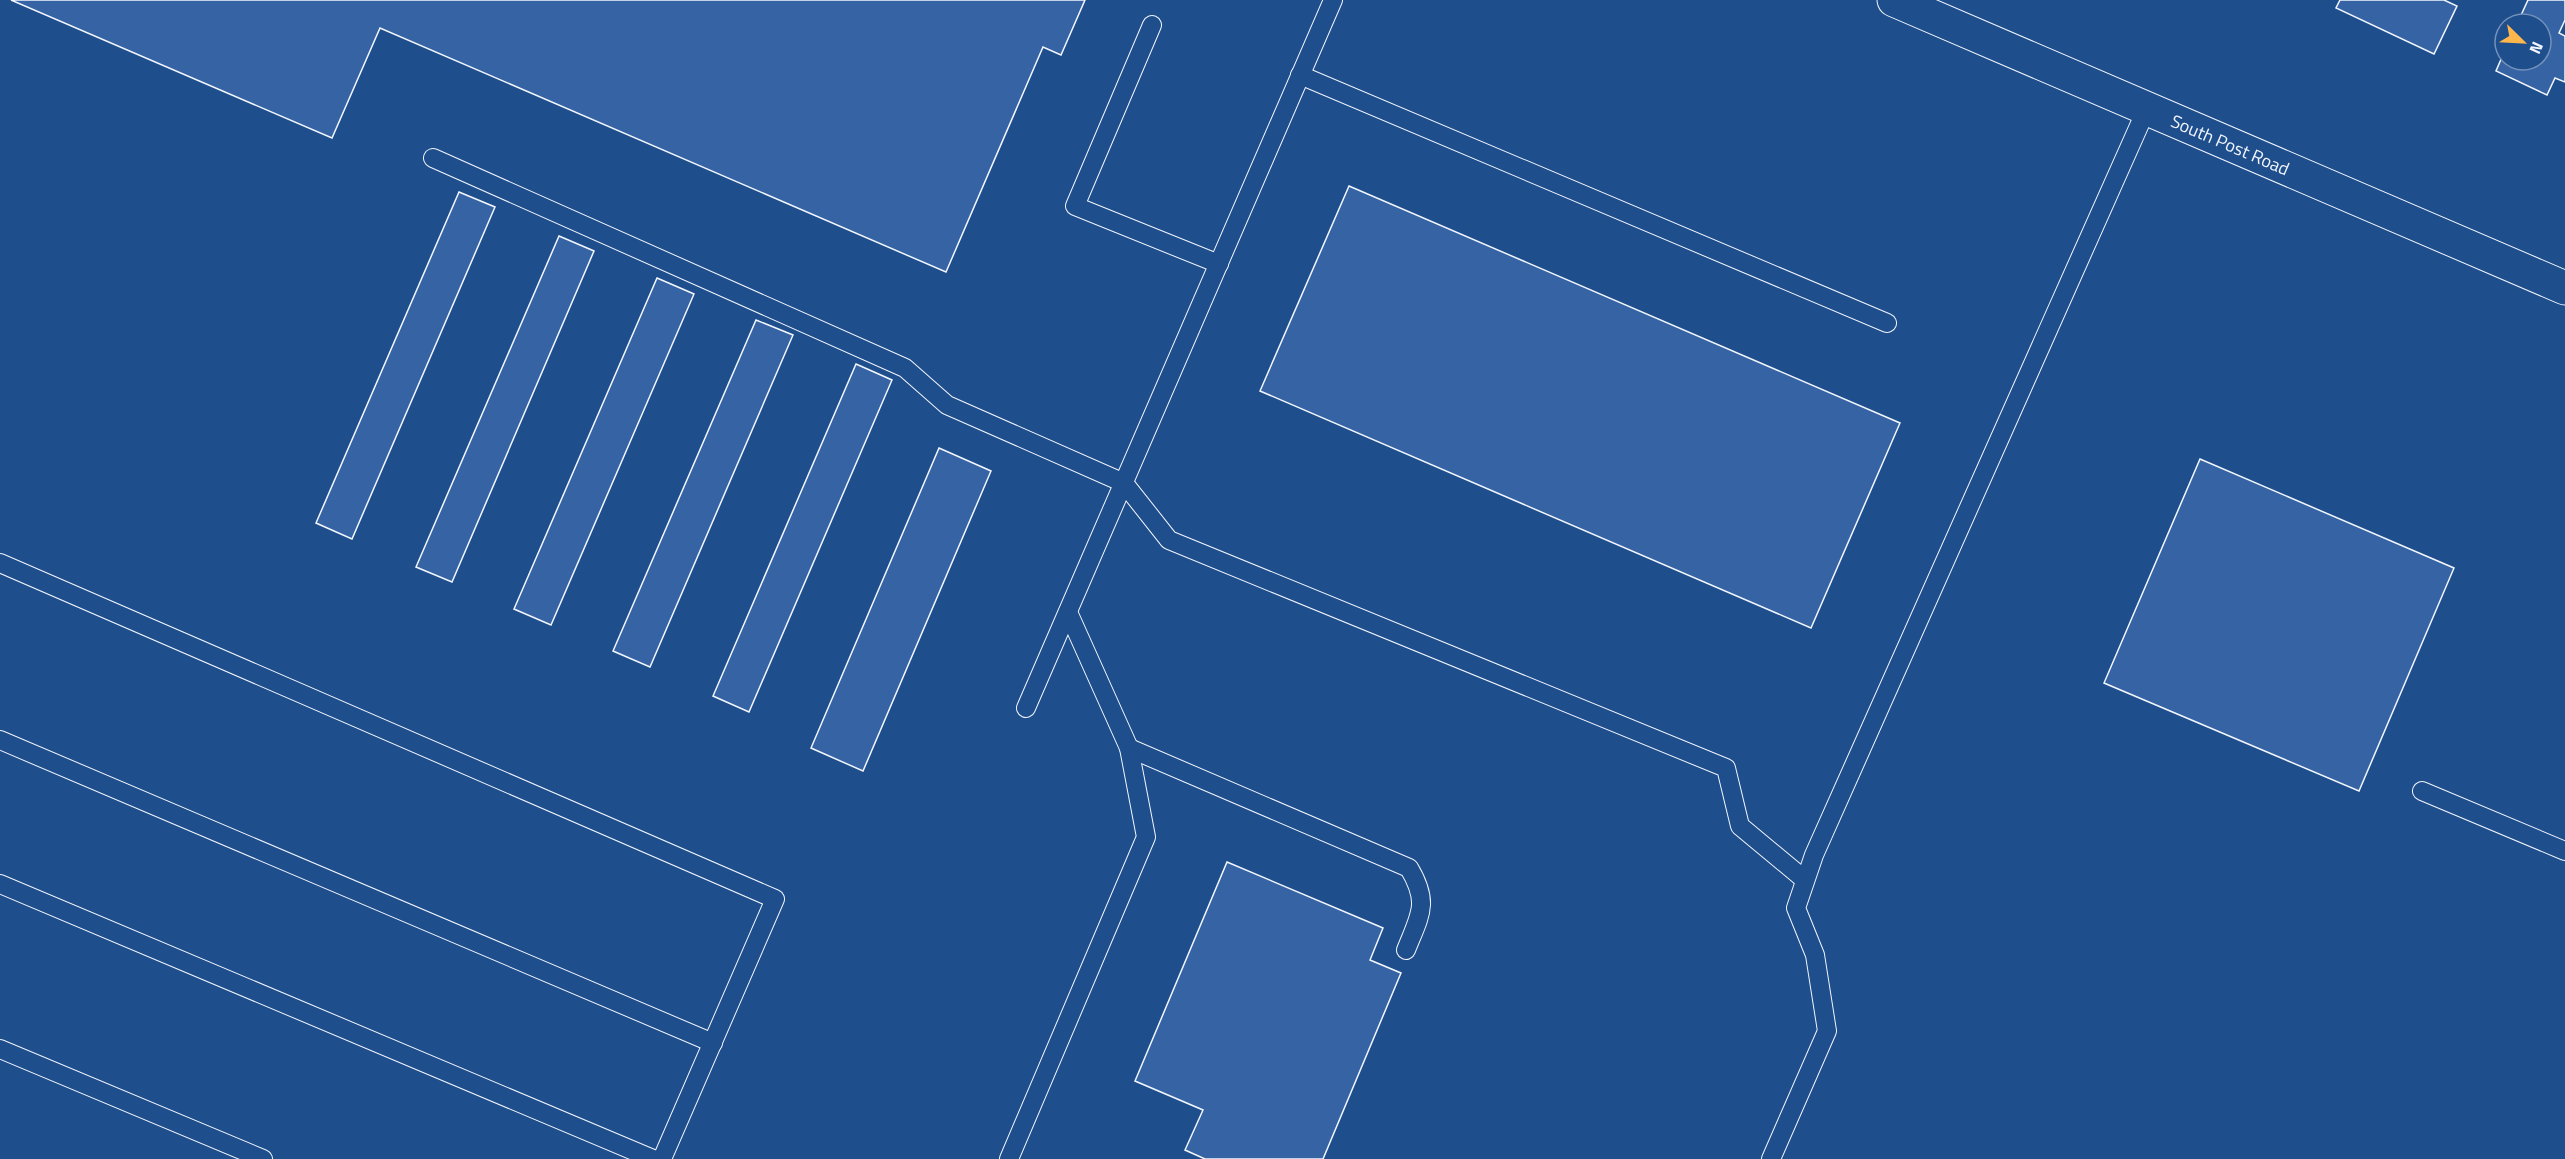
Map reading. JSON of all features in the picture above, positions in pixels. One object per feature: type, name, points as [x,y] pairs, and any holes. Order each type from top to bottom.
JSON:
[{"type":"main road","name":"South Post Road","points":[[1894,0],[2565,288]]},
{"type":"lane","points":[[1026,708],[1333,0]]},
{"type":"lane","points":[[1152,25],[1075,206],[1219,264]]},
{"type":"lane","points":[[1300,75],[1887,323]]},
{"type":"lane","points":[[1771,1159],[1827,1031],[1815,955],[1796,908],[1805,880],[1814,855],[2147,108]]},
{"type":"lane","points":[[433,158],[905,368],[947,405],[1124,483],[1169,540],[1726,768],[1740,826],[1805,880]]},
{"type":"lane","points":[[0,563],[775,899],[662,1159]]},
{"type":"lane","points":[[1009,1159],[1146,837],[1129,748],[1068,612]]},
{"type":"lane","points":[[0,740],[713,1043]]},
{"type":"lane","points":[[1129,748],[1410,868],[1420,885],[1422,909],[1406,950]]},
{"type":"lane","points":[[2422,791],[2565,851]]},
{"type":"lane","points":[[0,884],[653,1159]]},
{"type":"lane","points":[[0,1049],[262,1159]]},
{"type":"building","points":[[11,0],[1085,0],[1061,55],[1043,47],[946,272],[380,28],[332,138]]},
{"type":"building","points":[[2340,0],[2444,0],[2457,6],[2434,54],[2336,8]]},
{"type":"building","points":[[2528,0],[2565,0],[2565,20],[2559,33],[2565,36],[2565,82],[2555,78],[2547,95],[2498,72],[2553,72],[2553,12],[2522,12]]},
{"type":"building","points":[[1349,186],[1900,423],[1811,628],[1260,391]]},
{"type":"building","points":[[459,192],[495,207],[352,539],[316,523]]},
{"type":"building","points":[[559,236],[594,251],[452,582],[416,567]]},
{"type":"building","points":[[657,278],[694,294],[551,625],[514,609]]},
{"type":"building","points":[[756,320],[793,335],[650,667],[613,651]]},
{"type":"building","points":[[856,364],[892,380],[749,712],[713,696]]},
{"type":"building","points":[[939,448],[991,471],[863,771],[811,748]]},
{"type":"building","points":[[2200,459],[2454,568],[2359,791],[2104,683]]},
{"type":"building","points":[[1227,862],[1383,928],[1370,960],[1401,973],[1323,1159],[1205,1159],[1185,1150],[1203,1110],[1135,1081]]}]
